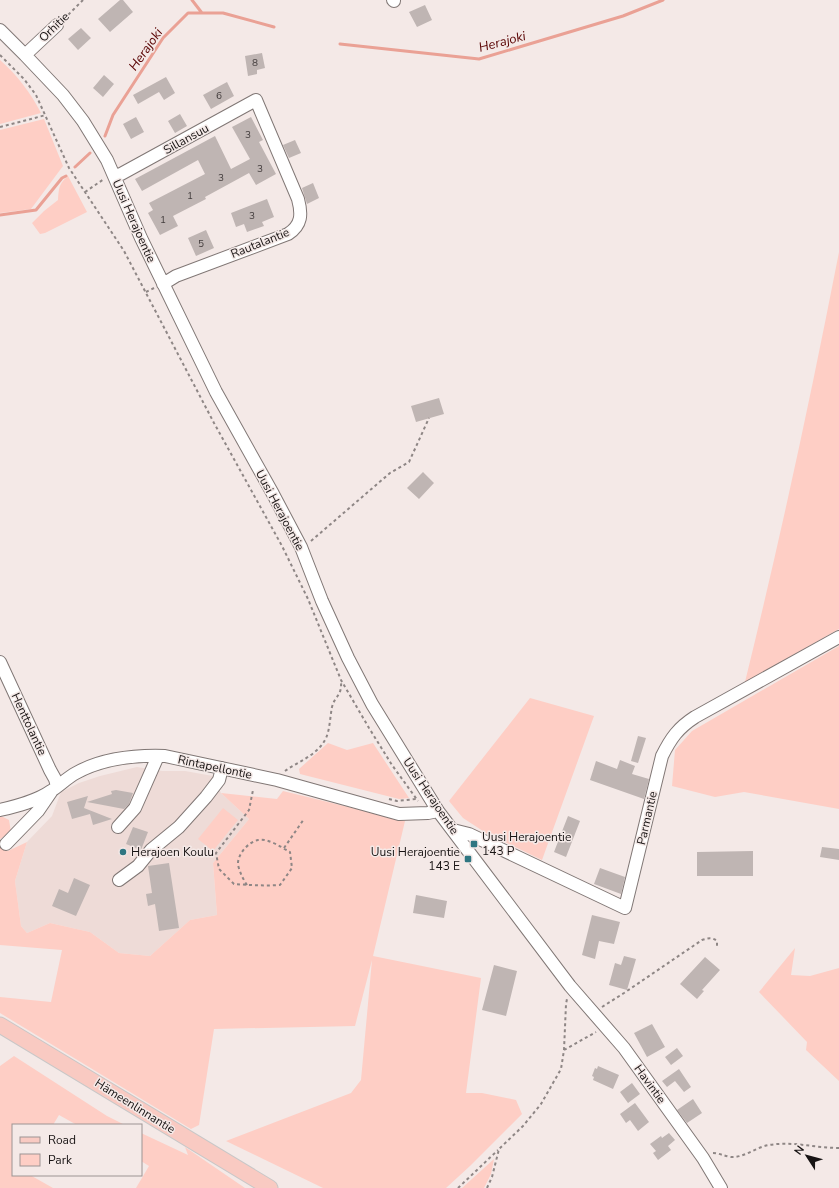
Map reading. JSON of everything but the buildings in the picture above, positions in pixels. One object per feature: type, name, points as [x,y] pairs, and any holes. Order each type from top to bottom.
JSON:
[{"type":"main road","name":"Hämeenlinnantie","points":[[0,1025],[270,1188]]},
{"type":"street","name":"Orhitie","points":[[25,55],[57,25]]},
{"type":"street","name":"Uusi Herajoentie","points":[[0,30],[63,95],[107,160],[140,238],[216,392],[301,547],[322,600],[348,658],[368,698],[433,812],[453,830],[570,986]]},
{"type":"street","name":"Sillansuu","points":[[114,176],[121,174],[256,100]]},
{"type":"street","name":"Rautalantie","points":[[162,284],[176,276],[288,234],[294,230],[299,223],[301,208],[298,199],[256,100]]},
{"type":"street","name":"Parmantie","points":[[453,830],[469,834],[625,908],[662,756],[672,737],[684,724],[694,717],[839,637]]},
{"type":"street","name":"Henttolantie","points":[[0,662],[55,778],[54,789]]},
{"type":"street","points":[[118,828],[135,808],[158,756]]},
{"type":"street","name":"Rintapellontie","points":[[0,810],[28,802],[54,789],[77,773],[107,761],[124,758],[165,756],[277,780],[399,814],[433,812]]},
{"type":"street","points":[[119,880],[138,866],[151,850],[179,828],[219,780],[222,768]]},
{"type":"street","points":[[6,844],[38,811],[54,789]]},
{"type":"street","name":"Havintie","points":[[570,986],[624,1048],[699,1153],[721,1188]]},
{"type":"path","name":"Orhitie","points":[[57,25],[83,0]]},
{"type":"path","points":[[0,55],[24,79],[36,95],[69,168],[124,251],[214,423],[282,546],[308,599],[341,680],[392,765],[416,799],[433,812]]},
{"type":"path","points":[[0,127],[46,115]]},
{"type":"path","points":[[85,192],[107,177],[114,176]]},
{"type":"path","points":[[301,547],[313,539],[390,473],[409,462],[430,418]]},
{"type":"path","points":[[281,774],[297,762],[308,758],[319,748],[326,738],[332,706],[342,690],[341,680]]},
{"type":"path","points":[[247,885],[241,877],[238,863],[245,847],[258,840],[274,842],[290,852],[292,868],[280,885],[247,885],[234,884],[219,869],[216,853],[249,810],[253,790]]},
{"type":"path","points":[[284,848],[304,819]]},
{"type":"path","points":[[593,1012],[624,993],[702,940],[709,938],[714,939],[717,941],[718,947]]},
{"type":"path","points":[[458,1188],[523,1126],[541,1104],[561,1069],[564,1050],[566,1004],[570,986]]},
{"type":"path","points":[[564,1050],[587,1036],[606,1027]]},
{"type":"path","points":[[699,1153],[720,1153],[731,1157],[746,1154],[768,1145],[798,1144],[839,1148]]},
{"type":"path","points":[[487,1188],[492,1177],[499,1150]]},
{"type":"shaded area","name":"Herajoen Koulu","points":[[137,767],[162,771],[185,771],[213,776],[221,793],[249,819],[213,863],[217,915],[190,920],[150,956],[119,953],[90,932],[50,923],[27,933],[21,926],[15,881],[27,842],[52,816],[61,792],[79,783],[100,776]]},
{"type":"green space","points":[[0,60],[23,85],[41,113],[0,124]]},
{"type":"green space","points":[[44,119],[63,166],[31,209],[0,213],[0,130]]},
{"type":"green space","points":[[68,176],[87,212],[45,233],[40,234],[32,223],[58,200],[60,186]]},
{"type":"green space","points":[[839,252],[839,629],[745,682],[795,468]]},
{"type":"green space","points":[[839,646],[839,809],[744,792],[715,797],[672,786],[675,750],[692,731]]},
{"type":"green space","points":[[530,698],[594,716],[542,860],[486,833],[463,818],[449,801]]},
{"type":"green space","points":[[328,743],[347,750],[373,743],[409,798],[399,799],[300,774],[299,769]]},
{"type":"green space","points":[[283,791],[405,821],[373,956],[481,978],[466,1093],[482,1093],[516,1100],[522,1114],[446,1188],[323,1188],[226,1141],[351,1093],[361,1080],[372,960],[355,1026],[214,1029],[199,1125],[191,1129],[0,1013],[0,997],[51,1002],[62,950],[0,945],[0,847],[8,851],[27,842],[15,881],[21,926],[27,933],[50,923],[90,932],[119,953],[150,956],[190,920],[217,915],[213,863],[249,819],[221,793],[277,799]]},
{"type":"green space","points":[[223,808],[238,820],[213,851],[198,839]]},
{"type":"green space","points":[[1,816],[9,820],[11,832],[0,839],[0,817]]},
{"type":"green space","points":[[795,948],[791,975],[810,976],[839,968],[839,1081],[806,1050],[807,1042],[759,992]]},
{"type":"green space","points":[[14,1056],[107,1116],[123,1124],[75,1124],[59,1115],[54,1124],[12,1124],[12,1176],[32,1176],[53,1188],[0,1188],[0,1066]]},
{"type":"green space","points":[[142,1133],[188,1155],[185,1147],[245,1188],[136,1188],[149,1166],[142,1162]]},
{"type":"green space","points":[[494,1159],[491,1174],[484,1188],[462,1188]]},
{"type":"waterway","points":[[192,0],[202,13]]},
{"type":"waterway","name":"Herajoki","points":[[340,44],[479,59],[623,16],[663,0]]},
{"type":"waterway","name":"Herajoki","points":[[105,136],[113,115],[163,38],[188,13],[223,13],[274,27]]},
{"type":"waterway","name":"Herajoki","points":[[75,167],[90,153]]},
{"type":"waterway","name":"Herajoki","points":[[0,215],[36,210],[62,178],[66,176]]},
{"type":"place","name":"Uusi Herajoentie 143 P","points":[[474,844]]},
{"type":"place","name":"Herajoen Koulu","points":[[123,852]]},
{"type":"place","name":"Uusi Herajoentie 143 E","points":[[468,859]]}]
